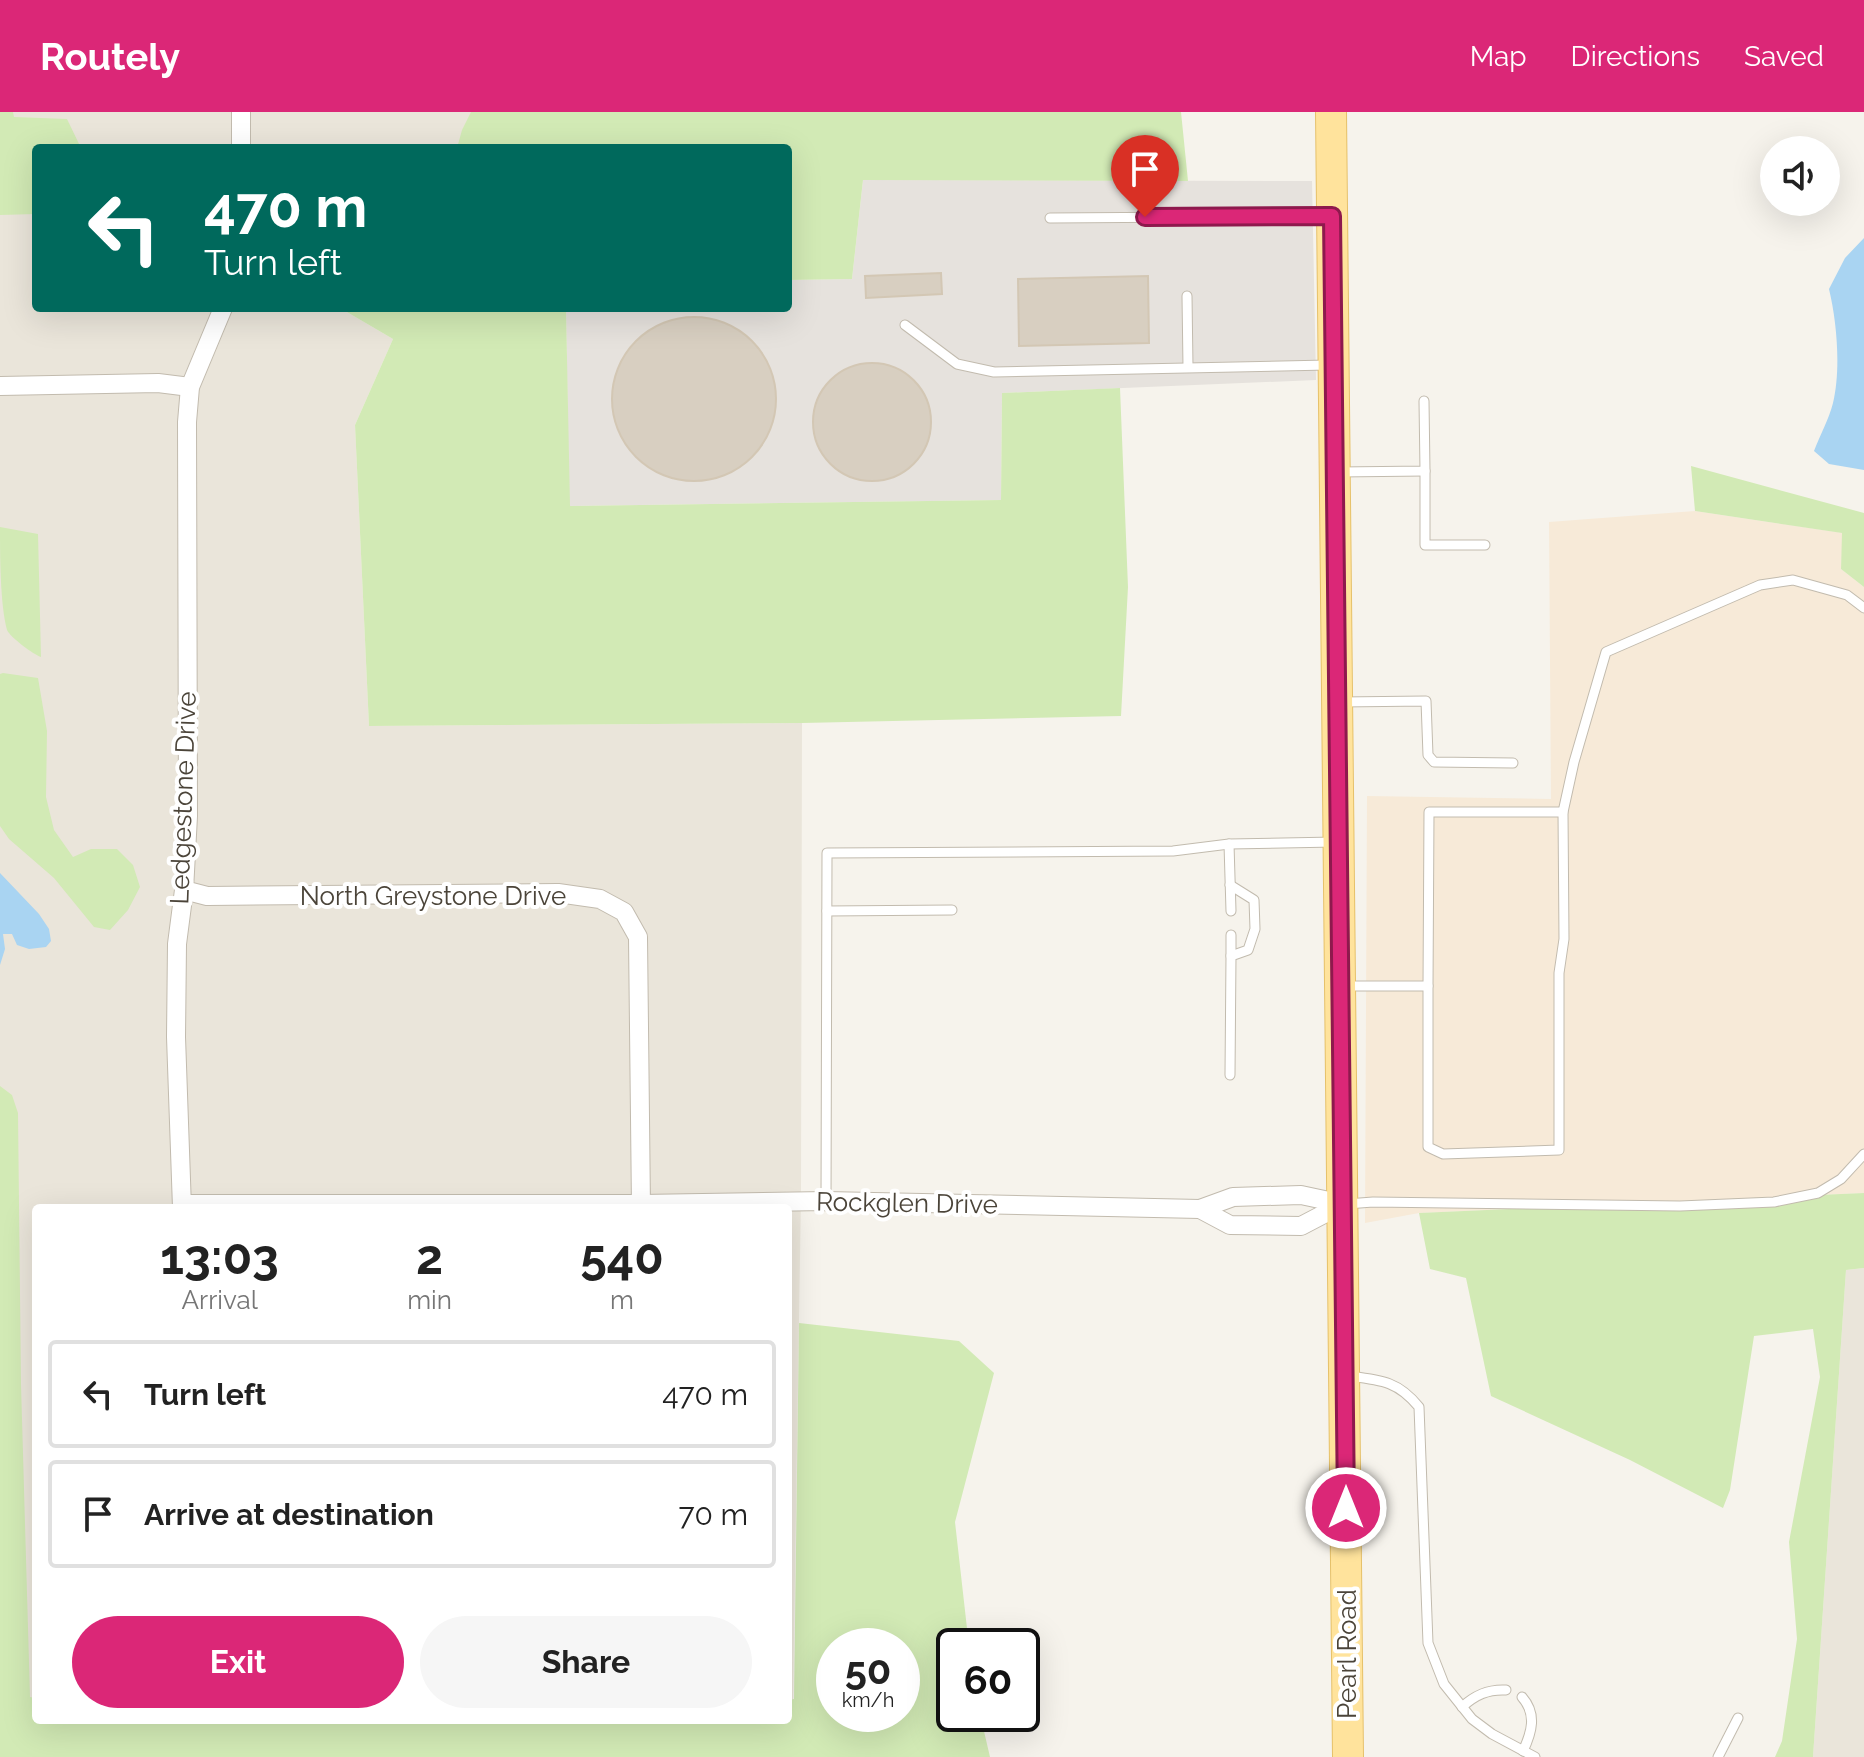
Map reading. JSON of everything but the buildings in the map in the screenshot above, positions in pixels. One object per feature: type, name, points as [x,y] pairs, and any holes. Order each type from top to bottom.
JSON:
[{"type":"main road","name":"Pearl Road","points":[[1331,112],[1348,1757]]},
{"type":"street","points":[[241,112],[241,144]]},
{"type":"street","name":"Ledgestone Drive","points":[[182,1204],[176,1037],[177,944],[188,816],[187,422],[190,387],[221,312]]},
{"type":"street","points":[[0,386],[158,383],[190,387]]},
{"type":"street","name":"North Greystone Drive","points":[[184,890],[207,896],[558,893],[600,899],[624,912],[638,937],[641,1204]]},
{"type":"street","name":"Rockglen Drive","points":[[715,1204],[826,1201],[1200,1209],[1233,1197],[1301,1195],[1343,1204]]},
{"type":"street","name":"Rockglen Drive","points":[[1200,1209],[1230,1225],[1301,1226],[1343,1204]]},
{"type":"lane","points":[[1050,218],[1332,216]]},
{"type":"lane","points":[[1187,296],[1188,367]]},
{"type":"lane","points":[[905,325],[957,364],[994,372],[1334,365]]},
{"type":"lane","points":[[1424,401],[1425,545],[1485,545]]},
{"type":"lane","points":[[1335,472],[1425,471]]},
{"type":"lane","points":[[1563,812],[1429,812],[1428,1147],[1443,1154],[1559,1150],[1559,973],[1564,939],[1563,812],[1606,652],[1760,585],[1793,580],[1847,595],[1864,608]]},
{"type":"lane","points":[[1338,702],[1426,701],[1428,755],[1434,762],[1513,763]]},
{"type":"lane","points":[[826,1201],[827,853],[1173,851],[1229,844],[1340,842]]},
{"type":"lane","points":[[1229,844],[1231,911]]},
{"type":"lane","points":[[1230,885],[1254,900],[1255,929],[1248,950],[1231,956]]},
{"type":"lane","points":[[827,911],[952,910]]},
{"type":"lane","points":[[1230,1075],[1231,935]]},
{"type":"lane","points":[[1341,986],[1428,986]]},
{"type":"lane","points":[[1343,1204],[1680,1206],[1774,1202],[1818,1193],[1841,1179],[1864,1154]]},
{"type":"lane","points":[[1345,1375],[1382,1380],[1407,1392],[1419,1407],[1428,1643],[1444,1684],[1472,1719],[1492,1734],[1535,1757]]},
{"type":"lane","points":[[1462,1707],[1486,1691],[1506,1690]]},
{"type":"lane","points":[[1522,1697],[1530,1706],[1532,1721],[1523,1751]]},
{"type":"lane","points":[[1718,1757],[1738,1718]]},
{"type":"shaded area","points":[[0,112],[549,112],[490,144],[32,144],[32,312],[347,312],[393,339],[355,425],[369,726],[802,723],[801,1194],[793,1700],[792,1204],[32,1204],[32,1698],[0,1757]]},
{"type":"shaded area","points":[[863,180],[1312,181],[1316,380],[1002,393],[1001,500],[569,506],[566,312],[792,312],[792,280],[852,279]]},
{"type":"shaded area","points":[[1695,511],[1843,533],[1841,569],[1864,587],[1864,1193],[1419,1213],[1365,1223],[1367,796],[1551,799],[1549,522]]},
{"type":"shaded area","points":[[1864,1268],[1864,1757],[1813,1757],[1846,1270]]},
{"type":"green space","points":[[0,112],[13,112],[14,117],[67,119],[79,144],[32,144],[32,214],[0,215]]},
{"type":"green space","points":[[471,112],[1181,112],[1188,181],[863,180],[852,279],[792,280],[792,144],[458,144]]},
{"type":"green space","points":[[347,312],[566,312],[570,506],[1001,500],[1002,393],[1120,388],[1128,587],[1121,716],[802,723],[369,726],[355,425],[393,339]]},
{"type":"green space","points":[[1691,466],[1864,513],[1864,587],[1841,569],[1842,533],[1695,511]]},
{"type":"green space","points":[[0,527],[38,534],[41,657],[22,645],[7,630],[0,565]]},
{"type":"green space","points":[[0,674],[38,678],[47,731],[46,797],[54,830],[73,857],[91,849],[117,849],[133,865],[140,887],[128,910],[110,930],[94,927],[54,878],[9,839],[0,826]]},
{"type":"green space","points":[[0,1086],[12,1095],[18,1113],[21,1384],[32,1724],[792,1724],[799,1323],[959,1341],[994,1373],[955,1522],[967,1628],[936,1628],[936,1732],[984,1732],[990,1757],[0,1757]]},
{"type":"green space","points":[[1864,1193],[1864,1268],[1846,1270],[1813,1757],[1775,1757],[1782,1741],[1797,1639],[1789,1542],[1820,1377],[1813,1329],[1754,1336],[1730,1490],[1723,1508],[1630,1460],[1491,1396],[1466,1278],[1430,1269],[1419,1213]]},
{"type":"water","points":[[1864,238],[1864,470],[1829,464],[1814,451],[1831,409],[1837,376],[1836,331],[1829,289],[1845,258]]},
{"type":"water","points":[[0,873],[39,914],[49,929],[51,941],[46,947],[29,949],[17,945],[12,934],[3,934],[5,949],[0,965]]},
{"type":"route","points":[[1145,217],[1332,216],[1346,1508]]}]
